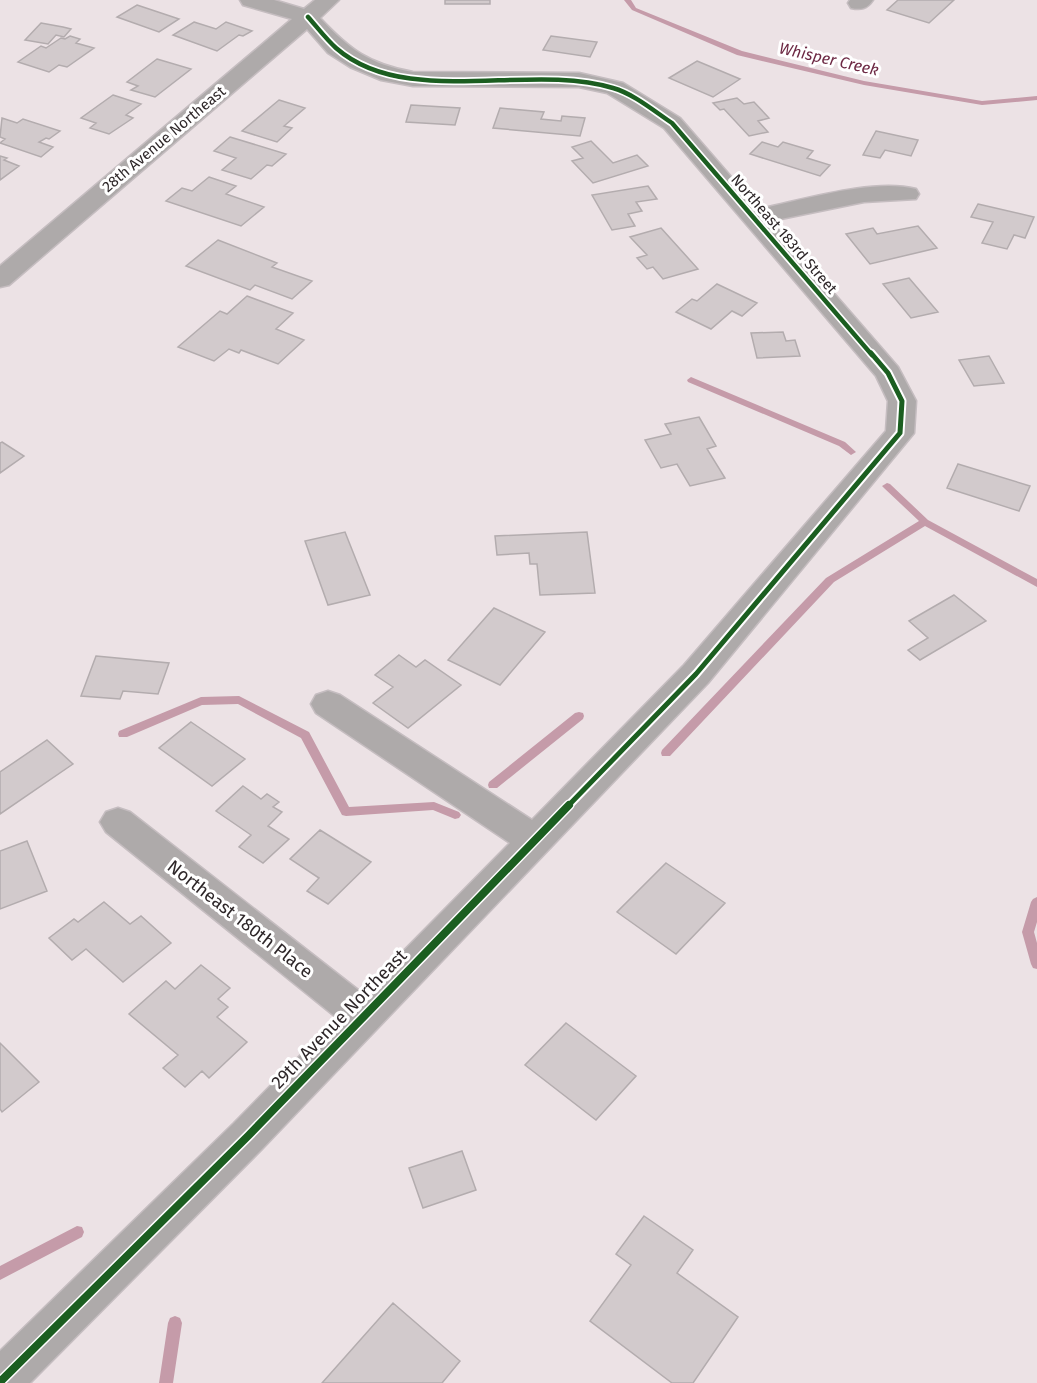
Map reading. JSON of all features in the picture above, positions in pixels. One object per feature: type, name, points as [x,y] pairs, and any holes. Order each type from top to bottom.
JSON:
[{"type":"street","points":[[250,0],[308,17]]},
{"type":"street","name":"28th Avenue Northeast","points":[[0,279],[328,0]]},
{"type":"street","name":"Northeast 183rd Street","points":[[308,17],[336,48],[381,73],[413,79],[579,80],[615,88],[672,123],[888,373],[902,401],[900,433],[696,674]]},
{"type":"street","points":[[755,217],[864,195],[907,194]]},
{"type":"street","name":"29th Avenue Northeast","points":[[0,1382],[248,1136],[696,674]]},
{"type":"street","points":[[328,704],[535,841]]},
{"type":"street","name":"Northeast 180th Place","points":[[118,822],[362,1016]]},
{"type":"building","points":[[445,0],[490,0],[490,4],[445,4]]},
{"type":"building","points":[[898,0],[954,0],[929,23],[887,10]]},
{"type":"building","points":[[137,5],[179,19],[159,32],[117,17]]},
{"type":"building","points":[[194,22],[216,29],[226,22],[252,31],[243,36],[239,35],[217,51],[173,35]]},
{"type":"building","points":[[41,23],[71,29],[64,37],[56,35],[48,44],[25,40]]},
{"type":"building","points":[[70,36],[80,39],[76,43],[94,48],[67,67],[59,65],[49,72],[18,62],[41,46],[46,48],[61,38],[65,39]]},
{"type":"building","points":[[551,36],[597,42],[590,57],[543,50]]},
{"type":"building","points":[[157,59],[191,69],[155,97],[131,90],[138,86],[127,82]]},
{"type":"building","points":[[697,61],[740,79],[713,97],[669,78]]},
{"type":"building","points":[[113,95],[141,104],[126,115],[133,118],[109,134],[90,128],[96,123],[81,118]]},
{"type":"building","points":[[737,98],[744,104],[754,102],[769,118],[758,121],[768,132],[749,136],[724,109],[720,110],[713,103]]},
{"type":"building","points":[[279,100],[305,108],[284,126],[292,128],[277,142],[242,131]]},
{"type":"building","points":[[411,105],[460,108],[455,125],[406,122]]},
{"type":"building","points":[[500,108],[544,112],[541,119],[561,121],[562,116],[585,118],[580,136],[493,128]]},
{"type":"building","points":[[2,118],[17,123],[23,119],[60,131],[49,139],[46,138],[39,142],[53,147],[41,157],[0,143],[5,139],[0,137]]},
{"type":"building","points":[[876,131],[918,140],[911,156],[885,150],[880,158],[863,155]]},
{"type":"building","points":[[230,137],[286,154],[272,166],[267,165],[251,179],[222,170],[236,158],[214,151]]},
{"type":"building","points":[[591,141],[613,163],[637,155],[648,166],[593,183],[572,161],[583,158],[572,147]]},
{"type":"building","points":[[762,142],[778,147],[783,142],[813,151],[807,158],[830,165],[820,176],[750,154]]},
{"type":"building","points":[[0,156],[19,166],[0,180]]},
{"type":"building","points":[[209,177],[236,186],[226,194],[264,207],[241,226],[166,201],[182,188],[192,191]]},
{"type":"building","points":[[648,186],[657,199],[636,202],[642,211],[628,214],[635,226],[612,230],[592,195]]},
{"type":"building","points":[[978,204],[1034,217],[1025,238],[1014,235],[1007,249],[982,243],[993,222],[971,217]]},
{"type":"building","points":[[918,226],[937,248],[870,264],[846,234],[873,228],[877,234]]},
{"type":"building","points":[[661,228],[698,269],[663,279],[653,267],[647,269],[637,258],[647,255],[630,237]]},
{"type":"building","points":[[218,240],[277,263],[272,267],[312,281],[292,299],[255,285],[250,290],[186,266]]},
{"type":"building","points":[[909,278],[938,312],[911,318],[883,284]]},
{"type":"building","points":[[717,284],[757,303],[742,316],[732,311],[711,329],[676,312],[692,299],[697,301]]},
{"type":"building","points":[[247,296],[293,313],[276,329],[304,340],[278,364],[241,350],[239,353],[229,349],[214,361],[178,347],[220,311],[227,314]]},
{"type":"building","points":[[783,332],[786,341],[795,340],[800,356],[757,358],[751,333]]},
{"type":"building","points":[[989,356],[1004,383],[974,386],[959,360]]},
{"type":"building","points":[[699,417],[716,446],[707,449],[725,478],[690,486],[677,464],[661,468],[645,440],[671,434],[665,424]]},
{"type":"building","points":[[2,442],[24,456],[0,473],[0,443]]},
{"type":"building","points":[[958,464],[1030,486],[1019,511],[947,488]]},
{"type":"building","points":[[345,532],[370,595],[328,605],[305,541]]},
{"type":"building","points":[[587,532],[595,593],[540,595],[537,564],[530,564],[529,553],[497,555],[495,536]]},
{"type":"building","points":[[954,595],[986,621],[920,660],[908,650],[928,638],[909,621]]},
{"type":"building","points":[[494,608],[545,632],[500,685],[448,660]]},
{"type":"building","points":[[399,655],[416,667],[425,660],[461,685],[408,728],[373,703],[393,687],[375,675]]},
{"type":"building","points":[[96,656],[169,663],[158,694],[123,691],[120,699],[81,696]]},
{"type":"building","points":[[191,722],[245,759],[212,786],[159,748]]},
{"type":"building","points":[[47,740],[73,764],[0,814],[0,772]]},
{"type":"building","points":[[243,786],[261,799],[267,794],[279,802],[273,807],[282,812],[268,826],[289,839],[263,863],[239,847],[251,835],[216,811]]},
{"type":"building","points":[[320,830],[371,862],[328,904],[307,891],[319,878],[290,859]]},
{"type":"building","points":[[27,841],[47,891],[0,909],[0,851]]},
{"type":"building","points":[[666,863],[725,903],[676,954],[617,912]]},
{"type":"building","points":[[104,902],[130,924],[141,916],[171,943],[123,982],[86,949],[72,960],[49,938],[74,919],[78,922]]},
{"type":"building","points":[[201,965],[230,988],[218,999],[228,1007],[217,1017],[247,1042],[209,1078],[202,1071],[185,1087],[163,1068],[178,1055],[129,1014],[166,981],[175,989]]},
{"type":"building","points":[[566,1023],[636,1076],[596,1120],[525,1065]]},
{"type":"building","points":[[0,1043],[39,1082],[2,1112],[0,1109]]},
{"type":"building","points":[[462,1151],[476,1190],[423,1208],[409,1168]]},
{"type":"building","points":[[644,1216],[693,1250],[677,1273],[738,1317],[693,1383],[672,1383],[590,1321],[631,1265],[616,1254]]},
{"type":"building","points":[[393,1303],[460,1361],[442,1383],[322,1383]]},
{"type":"waterway","name":"Whisper Creek","points":[[627,0],[634,9],[740,53],[864,83],[982,103],[1037,98]]},
{"type":"waterway","points":[[691,380],[842,444],[851,452]]},
{"type":"waterway","points":[[887,486],[925,522]]},
{"type":"waterway","points":[[666,753],[830,580],[925,522]]},
{"type":"waterway","points":[[925,522],[1037,583]]},
{"type":"waterway","points":[[123,734],[201,701],[239,700],[305,735],[346,812],[434,806],[455,815]]},
{"type":"waterway","points":[[493,785],[579,716]]},
{"type":"waterway","points":[[1037,902],[1028,932],[1037,964]]},
{"type":"waterway","points":[[0,1273],[77,1232]]},
{"type":"waterway","points":[[166,1383],[175,1323]]},
{"type":"cycle path","points":[[0,1382],[248,1136],[696,674],[900,433],[902,401],[888,373],[672,123],[615,88],[579,80],[413,79],[381,73],[336,48],[308,17]]}]
